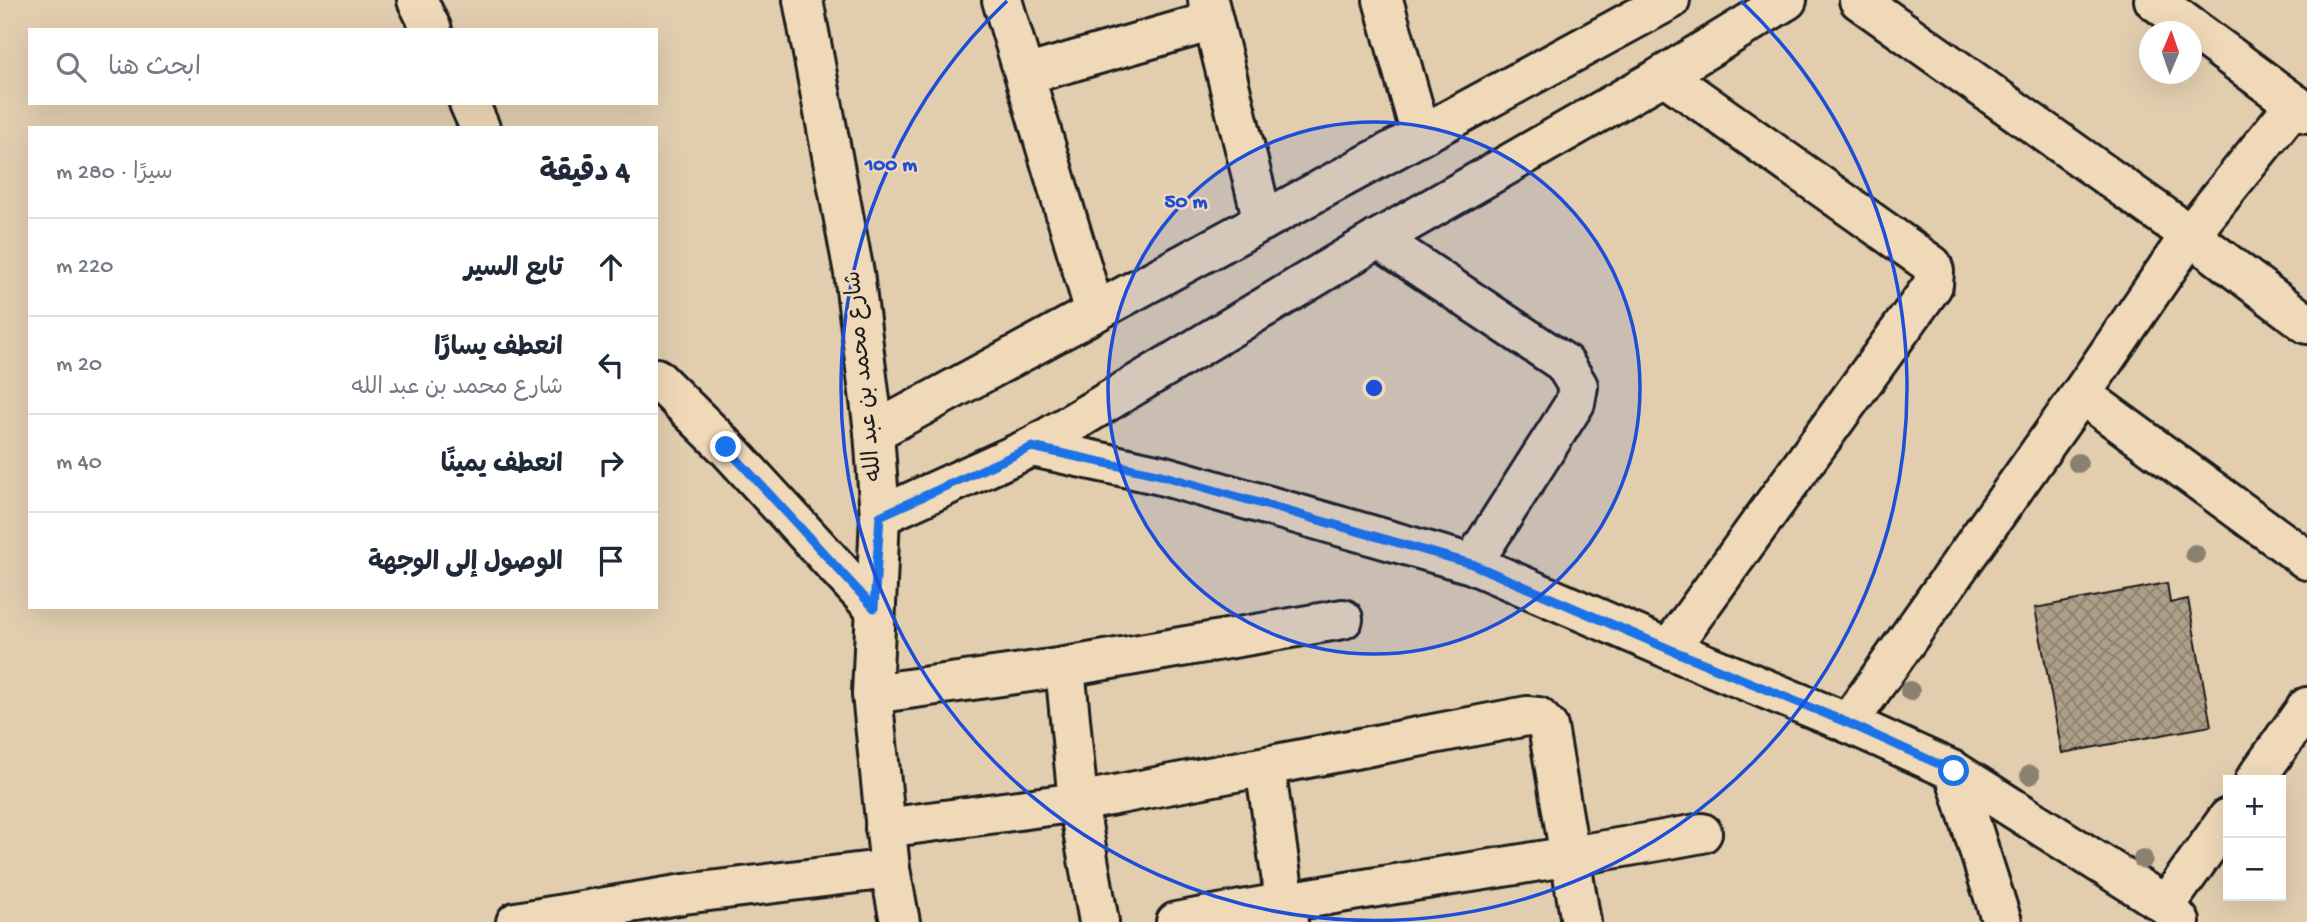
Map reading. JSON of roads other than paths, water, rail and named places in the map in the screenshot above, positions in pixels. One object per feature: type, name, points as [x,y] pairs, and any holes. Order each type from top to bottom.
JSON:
[{"type":"street","points":[[417,0],[431,28]]},
{"type":"street","name":"شارع محمد بن عبد الله","points":[[803,0],[855,273],[874,432],[880,516],[872,694],[890,869],[900,922]]},
{"type":"street","points":[[1002,0],[1095,312]]},
{"type":"street","points":[[1382,0],[1421,135]]},
{"type":"street","points":[[874,432],[1670,0]]},
{"type":"street","points":[[880,516],[1032,447],[1378,239],[1664,75],[1787,0]]},
{"type":"street","points":[[1858,0],[2190,235],[2307,324]]},
{"type":"street","points":[[1848,723],[2190,235],[2301,109],[2154,0]]},
{"type":"street","points":[[1024,75],[1210,11],[1263,221]]},
{"type":"street","points":[[1664,75],[1932,265],[1934,278],[1933,285],[1669,649]]},
{"type":"street","points":[[470,105],[479,126]]},
{"type":"street","points":[[1378,239],[1564,363],[1578,386],[1575,403],[1472,564]]},
{"type":"street","points":[[658,380],[726,447],[874,608]]},
{"type":"street","points":[[2081,394],[2307,560]]},
{"type":"street","points":[[1032,447],[1161,475],[1472,564],[1848,723],[1954,771],[2173,914],[2223,827]]},
{"type":"street","points":[[872,694],[1065,667],[1343,619]]},
{"type":"street","points":[[1065,667],[1078,802],[1099,922]]},
{"type":"street","points":[[2259,775],[2307,707]]},
{"type":"street","points":[[885,828],[1078,802],[1527,716],[1538,717],[1548,727],[1581,922]]},
{"type":"street","points":[[1265,767],[1287,911]]},
{"type":"street","points":[[1954,771],[2002,922]]},
{"type":"street","points":[[1176,922],[1287,911],[1702,833]]},
{"type":"street","points":[[516,922],[687,908],[890,869]]}]
